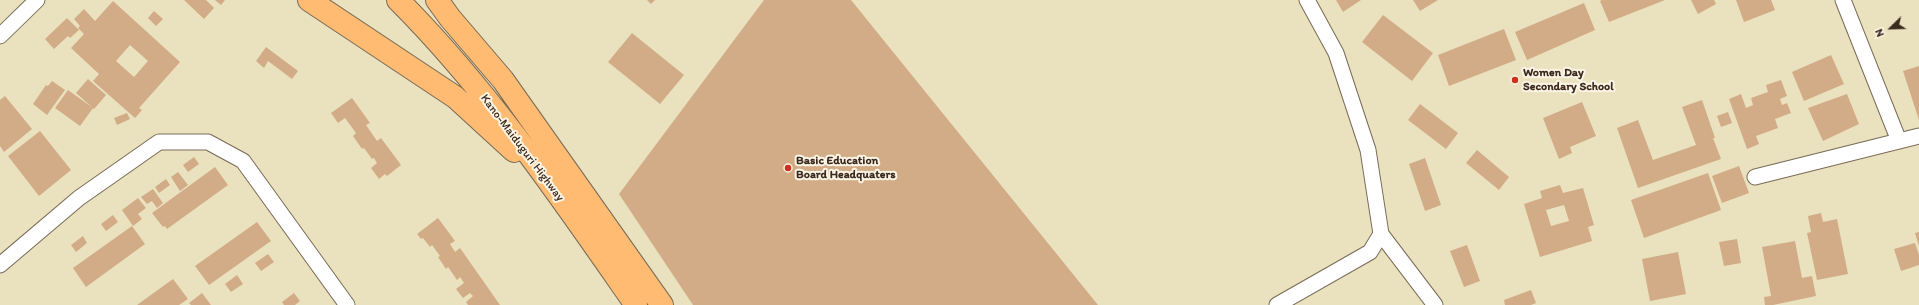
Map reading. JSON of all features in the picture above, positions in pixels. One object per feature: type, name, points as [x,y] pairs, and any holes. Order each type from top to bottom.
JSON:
[{"type":"highway","points":[[309,0],[455,97],[548,182]]},
{"type":"highway","name":"Kano-Maiduguri Highway","points":[[398,0],[458,64],[494,108],[636,305]]},
{"type":"highway","name":"Kano-Maiduguri Highway","points":[[437,0],[448,9],[503,80],[662,305]]},
{"type":"street","points":[[0,36],[37,0]]},
{"type":"street","points":[[1307,0],[1336,53],[1368,150],[1381,234],[1435,305]]},
{"type":"street","points":[[1843,0],[1899,141]]},
{"type":"street","points":[[1755,177],[1919,136]]},
{"type":"street","points":[[0,265],[79,198],[159,142],[208,142],[243,161],[347,305]]},
{"type":"street","points":[[1277,305],[1370,252],[1381,234]]},
{"type":"building","points":[[184,0],[206,0],[214,8],[204,19]]},
{"type":"building","points":[[215,0],[225,0],[221,5]]},
{"type":"building","points":[[647,0],[655,0],[651,4]]},
{"type":"building","points":[[764,0],[851,0],[1098,305],[693,305],[619,194]]},
{"type":"building","points":[[1336,0],[1361,0],[1343,12]]},
{"type":"building","points":[[1413,0],[1438,0],[1420,11]]},
{"type":"building","points":[[1665,0],[1609,22],[1600,1]]},
{"type":"building","points":[[1691,0],[1714,0],[1716,4],[1698,14]]},
{"type":"building","points":[[1736,0],[1771,0],[1775,10],[1744,22]]},
{"type":"building","points":[[113,1],[180,62],[139,108],[142,110],[135,118],[93,81],[99,74],[71,48],[84,34],[78,28],[80,26],[74,19],[84,9],[95,21]],"holes":[[[130,45],[148,61],[134,77],[116,61]]]},
{"type":"building","points":[[1584,3],[1595,30],[1527,60],[1515,32]]},
{"type":"building","points":[[154,11],[163,19],[156,26],[148,18]]},
{"type":"building","points":[[1383,15],[1433,53],[1412,81],[1362,42]]},
{"type":"building","points":[[67,18],[79,30],[70,38],[68,36],[54,49],[45,39]]},
{"type":"building","points":[[1504,29],[1516,60],[1449,86],[1438,55]]},
{"type":"building","points":[[632,33],[684,75],[660,104],[608,62]]},
{"type":"building","points":[[266,47],[298,71],[292,79],[268,61],[264,68],[256,61]]},
{"type":"building","points":[[1831,55],[1844,84],[1804,101],[1792,72]]},
{"type":"building","points":[[1919,66],[1919,120],[1903,71]]},
{"type":"building","points":[[88,79],[106,95],[94,109],[76,93]]},
{"type":"building","points":[[1781,80],[1787,96],[1780,99],[1782,105],[1787,103],[1791,113],[1775,119],[1778,128],[1756,136],[1759,144],[1747,149],[1729,99],[1741,94],[1746,108],[1753,105],[1751,98],[1768,92],[1766,85]]},
{"type":"building","points":[[52,81],[65,90],[47,115],[33,104],[46,85],[48,86]]},
{"type":"building","points":[[68,90],[93,108],[80,126],[55,108]]},
{"type":"building","points":[[1847,94],[1859,124],[1823,141],[1808,108]]},
{"type":"building","points":[[5,96],[32,129],[4,152],[0,146],[0,100]]},
{"type":"building","points":[[352,98],[370,123],[366,125],[377,141],[381,138],[401,165],[387,176],[385,174],[379,179],[371,168],[377,163],[364,148],[362,149],[353,136],[356,133],[345,118],[338,123],[331,113]]},
{"type":"building","points":[[1702,100],[1721,159],[1638,188],[1617,128],[1638,120],[1653,160],[1696,145],[1682,107]]},
{"type":"building","points":[[1582,102],[1596,136],[1570,147],[1572,153],[1559,159],[1543,118]]},
{"type":"building","points":[[1420,104],[1458,133],[1446,149],[1408,120]]},
{"type":"building","points":[[1728,112],[1732,123],[1721,127],[1717,116]]},
{"type":"building","points":[[127,113],[130,119],[117,125],[114,118]]},
{"type":"building","points":[[40,131],[71,170],[39,196],[8,156]]},
{"type":"building","points":[[1477,150],[1509,177],[1499,190],[1466,163]]},
{"type":"building","points":[[194,157],[199,164],[188,172],[183,165]]},
{"type":"building","points":[[1425,158],[1441,205],[1425,211],[1409,164]]},
{"type":"building","points":[[1739,166],[1749,193],[1722,203],[1712,176]]},
{"type":"building","points":[[215,167],[228,185],[167,229],[165,226],[163,227],[152,213]]},
{"type":"building","points":[[178,172],[188,185],[180,191],[171,177]]},
{"type":"building","points":[[1708,173],[1721,210],[1644,238],[1631,200]]},
{"type":"building","points":[[166,179],[170,185],[159,193],[155,187]]},
{"type":"building","points":[[1560,185],[1563,193],[1583,188],[1594,225],[1588,227],[1592,241],[1540,257],[1524,204],[1542,198],[1540,191]],"holes":[[[1564,205],[1569,221],[1551,226],[1546,210]]]},
{"type":"building","points":[[153,189],[163,203],[157,208],[152,201],[147,204],[141,197]]},
{"type":"building","points":[[138,198],[146,208],[138,214],[142,219],[133,226],[122,210]]},
{"type":"building","points":[[1821,213],[1823,222],[1837,219],[1848,274],[1817,280],[1807,233],[1811,232],[1808,216]]},
{"type":"building","points":[[113,215],[118,222],[106,231],[101,224]]},
{"type":"building","points":[[438,218],[455,241],[450,244],[455,252],[460,248],[500,305],[468,305],[466,302],[473,296],[470,293],[463,298],[456,289],[464,283],[460,277],[457,280],[448,267],[446,269],[438,257],[440,256],[432,245],[430,247],[423,238],[421,239],[417,234]]},
{"type":"building","points":[[257,222],[271,241],[209,285],[195,266]]},
{"type":"building","points":[[132,226],[145,244],[86,287],[73,268]]},
{"type":"building","points":[[1919,232],[1919,246],[1915,233]]},
{"type":"building","points":[[83,236],[87,243],[76,252],[71,245]]},
{"type":"building","points":[[1737,239],[1741,263],[1724,266],[1719,242]]},
{"type":"building","points":[[1795,241],[1802,278],[1812,276],[1816,296],[1773,305],[1765,305],[1764,297],[1771,296],[1762,247]]},
{"type":"building","points":[[1915,243],[1919,255],[1919,265],[1901,271],[1894,249]]},
{"type":"building","points":[[1467,245],[1480,281],[1464,287],[1450,251]]},
{"type":"building","points":[[1678,252],[1686,294],[1650,301],[1642,259]]},
{"type":"building","points":[[268,254],[274,262],[261,271],[255,263]]},
{"type":"building","points":[[237,275],[243,284],[231,292],[225,284]]},
{"type":"building","points":[[173,279],[188,299],[179,305],[137,305]]},
{"type":"building","points":[[1531,290],[1536,303],[1531,305],[1505,305],[1504,300]]},
{"type":"building","points":[[202,293],[211,305],[191,305],[189,303]]},
{"type":"building","points":[[294,293],[300,301],[295,305],[284,305],[282,302]]},
{"type":"place","name":"Women Day Secondary School","points":[[1515,80]]},
{"type":"place","name":"Basic Education Board Headquaters","points":[[788,168]]}]
